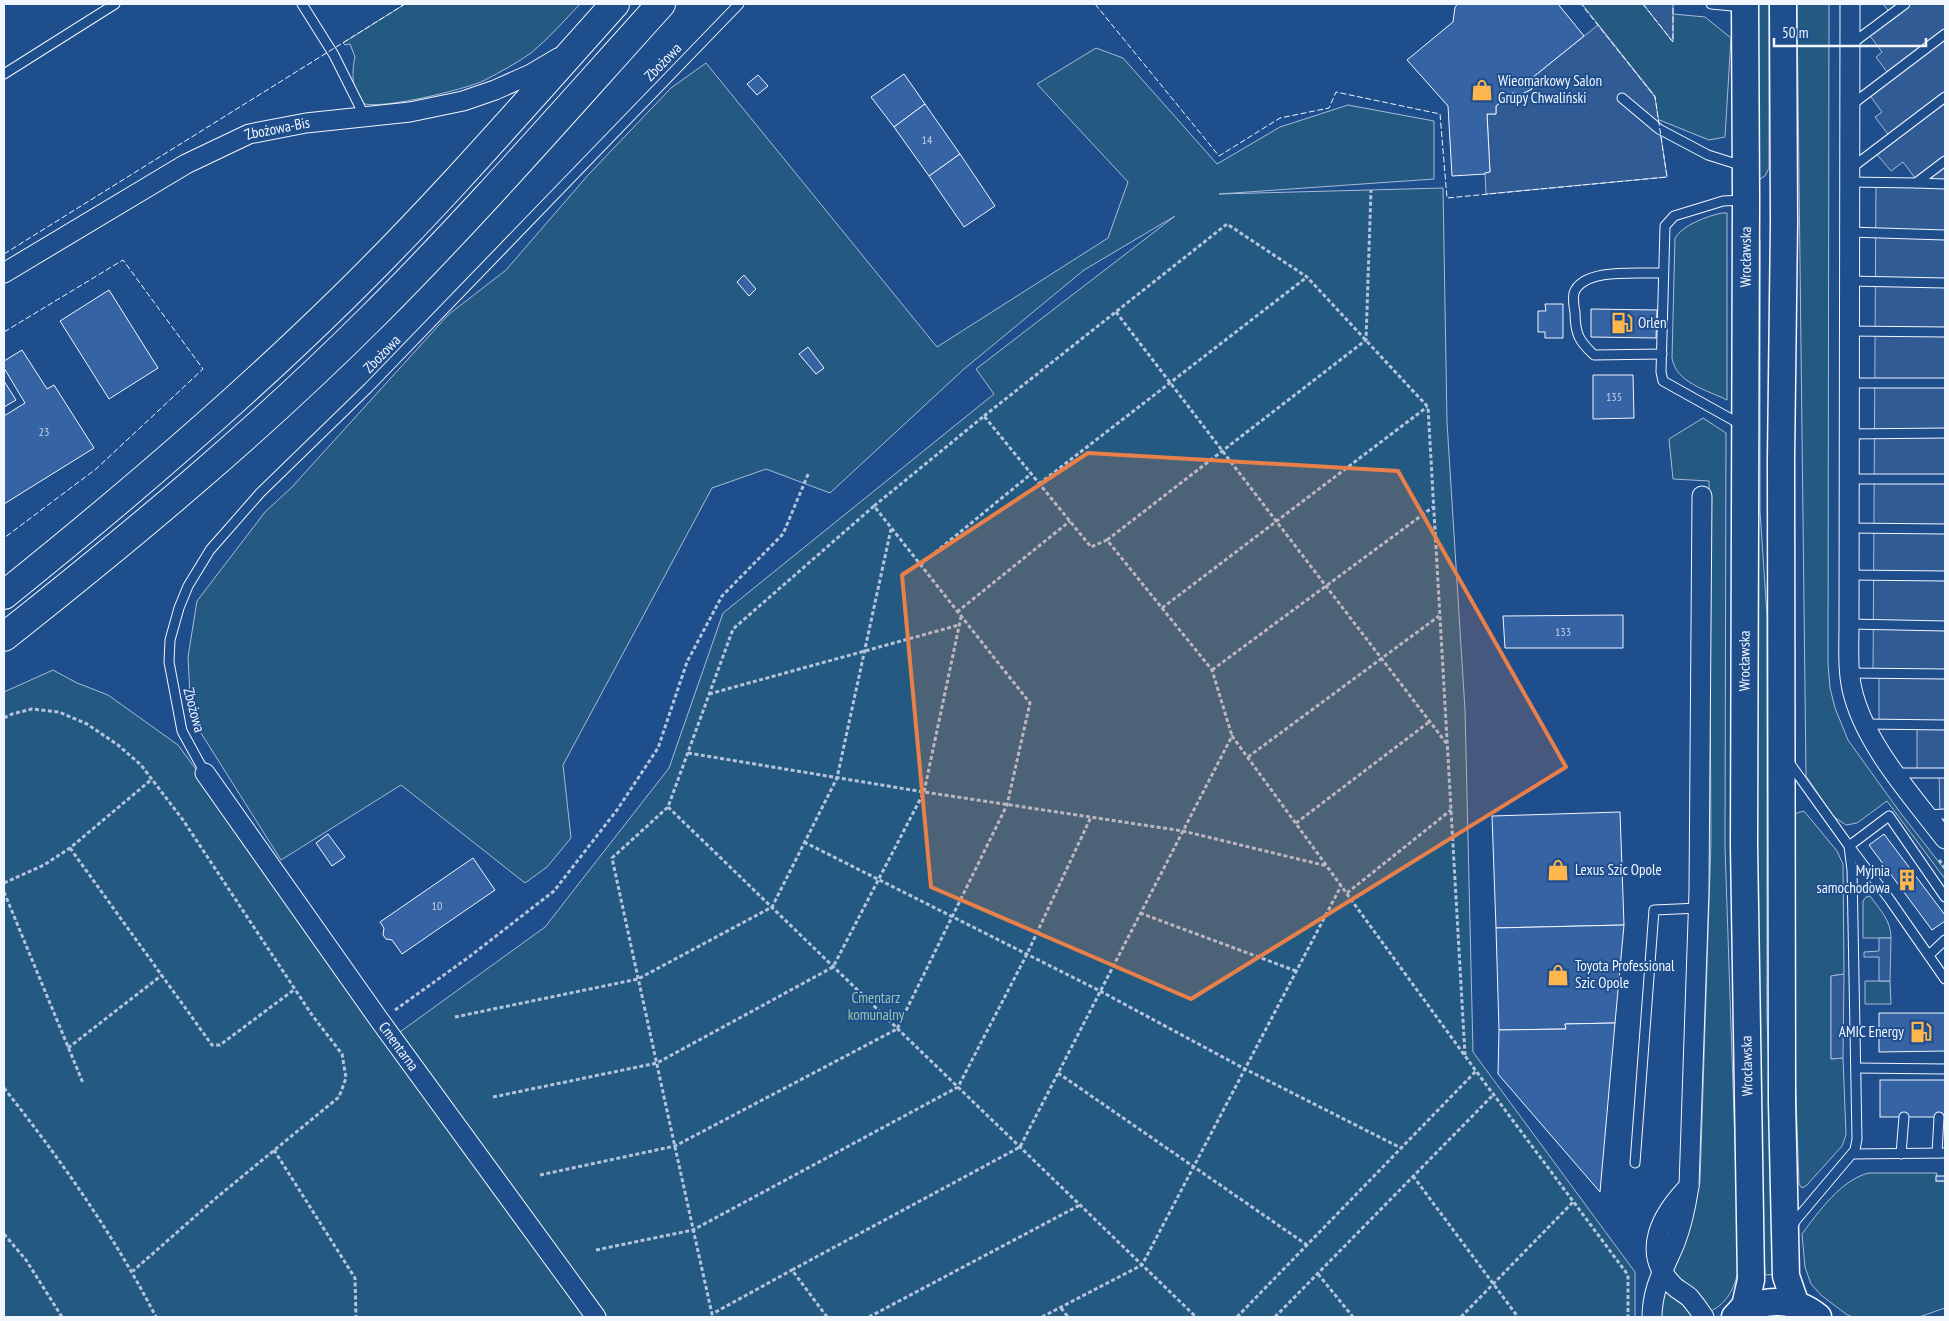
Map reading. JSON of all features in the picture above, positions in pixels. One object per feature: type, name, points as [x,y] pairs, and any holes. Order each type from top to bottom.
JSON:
[{"type":"main road","points":[[4,594],[95,521],[193,438],[272,367],[343,298],[442,196],[615,4]]},
{"type":"main road","points":[[4,637],[152,518],[229,452],[298,389],[446,241],[661,4]]},
{"type":"main road","points":[[1782,4],[1784,240],[1781,459],[1782,1103],[1786,1276],[1796,1305]]},
{"type":"main road","name":"Wrocławska","points":[[1736,1316],[1745,1306],[1751,1280],[1744,845],[1745,5]]},
{"type":"main road","points":[[1746,199],[1759,203],[1767,209],[1779,225],[1784,240]]},
{"type":"main road","points":[[1736,1316],[1759,1304],[1784,1302],[1796,1305],[1818,1317]]},
{"type":"street","points":[[1850,4],[1850,673],[1854,698],[1865,724],[1895,773],[1945,839]]},
{"type":"street","name":"Zbożowa-Bis","points":[[4,273],[186,164],[249,134],[306,123],[410,112],[463,101],[531,74],[574,49]]},
{"type":"street","points":[[1702,496],[1699,908],[1689,1186],[1676,1199],[1659,1228],[1657,1257],[1661,1271],[1673,1285],[1691,1299],[1704,1317]]},
{"type":"street","name":"Cmentarna","points":[[205,774],[380,1021],[596,1317]]},
{"type":"street","points":[[1652,1317],[1652,1302],[1661,1271]]},
{"type":"lane","points":[[4,74],[115,4]]},
{"type":"lane","points":[[302,4],[334,55],[365,117]]},
{"type":"lane","name":"Zbożowa","points":[[205,774],[182,731],[169,662],[170,640],[178,608],[188,586],[210,550],[260,493],[368,388],[739,4]]},
{"type":"lane","points":[[1711,4],[1745,5]]},
{"type":"lane","points":[[1850,45],[1904,4]]},
{"type":"lane","points":[[1850,107],[1945,34]]},
{"type":"lane","points":[[1850,176],[1945,97]]},
{"type":"lane","points":[[1622,98],[1658,129],[1708,155],[1746,167]]},
{"type":"lane","points":[[1916,183],[1945,161]]},
{"type":"lane","points":[[1850,176],[1945,184]]},
{"type":"lane","points":[[1745,428],[1733,419],[1663,381],[1661,372],[1665,226],[1674,216],[1723,202],[1746,199]]},
{"type":"lane","points":[[1849,232],[1945,235]]},
{"type":"lane","points":[[1662,354],[1594,356],[1580,341],[1575,326],[1574,293],[1584,280],[1601,274],[1663,273]]},
{"type":"lane","points":[[1849,281],[1945,283]]},
{"type":"lane","points":[[1849,331],[1945,332]]},
{"type":"lane","points":[[1849,383],[1945,383]]},
{"type":"lane","points":[[1849,434],[1945,433]]},
{"type":"lane","points":[[1849,479],[1945,479]]},
{"type":"lane","points":[[1849,528],[1945,529]]},
{"type":"lane","points":[[1849,575],[1945,576]]},
{"type":"lane","points":[[1849,624],[1945,626]]},
{"type":"lane","points":[[1850,673],[1945,674]]},
{"type":"lane","points":[[1865,724],[1945,725]]},
{"type":"lane","points":[[1782,753],[1930,955],[1945,979]]},
{"type":"lane","points":[[1895,773],[1945,773]]},
{"type":"lane","points":[[1926,815],[1945,814]]},
{"type":"lane","points":[[1849,846],[1888,816],[1945,897]]},
{"type":"lane","points":[[1785,1238],[1796,1220],[1853,1154],[1857,1140],[1852,870],[1849,846]]},
{"type":"lane","points":[[1635,1163],[1654,910],[1699,908]]},
{"type":"lane","points":[[1930,955],[1945,940]]},
{"type":"lane","points":[[1857,1068],[1942,1069],[1939,1080]]},
{"type":"lane","points":[[1906,1069],[1906,1080]]},
{"type":"lane","points":[[1901,1154],[1904,1117]]},
{"type":"lane","points":[[1853,1154],[1941,1153],[1939,1117]]},
{"type":"path","points":[[1366,340],[1370,190]]},
{"type":"path","points":[[1232,736],[1020,1146],[712,1314],[612,858],[668,807],[733,628],[874,506],[984,416],[1227,224],[1307,277],[1428,406],[1465,1056]]},
{"type":"path","points":[[1039,484],[1307,277]]},
{"type":"path","points":[[1116,312],[1447,745]]},
{"type":"path","points":[[984,416],[1091,547],[1106,540],[1366,340]]},
{"type":"path","points":[[1162,608],[1428,406]]},
{"type":"path","points":[[380,1021],[469,957],[554,891],[606,825],[658,748],[687,662],[722,596],[782,534],[809,472]]},
{"type":"path","points":[[920,564],[1031,474]]},
{"type":"path","points":[[540,1175],[675,1146],[897,1029],[1007,805],[1030,703],[874,506]]},
{"type":"path","points":[[1212,670],[1433,506]]},
{"type":"path","points":[[957,612],[1070,521]]},
{"type":"path","points":[[456,1017],[638,979],[772,907],[837,778],[891,528]]},
{"type":"path","points":[[1106,540],[1212,670],[1232,736],[1476,1071],[1628,1275],[1628,1317]]},
{"type":"path","points":[[493,1097],[657,1063],[834,966],[924,792],[961,616]]},
{"type":"path","points":[[1248,757],[1440,616]]},
{"type":"path","points":[[709,694],[959,625]]},
{"type":"path","points":[[4,718],[32,708],[59,712],[87,724],[118,745],[141,765],[183,820],[295,989],[342,1054],[346,1078],[339,1097],[216,1198],[133,1271]]},
{"type":"path","points":[[1296,823],[1430,722]]},
{"type":"path","points":[[688,752],[924,792],[1183,831],[1327,866]]},
{"type":"path","points":[[4,883],[44,865],[70,848],[152,779]]},
{"type":"path","points":[[668,807],[1196,1317]]},
{"type":"path","points":[[1347,893],[1451,810]]},
{"type":"path","points":[[596,1250],[693,1230],[958,1087],[1027,954],[1091,817]]},
{"type":"path","points":[[804,842],[1027,954],[1245,1069],[1401,1148]]},
{"type":"path","points":[[70,848],[212,1045],[220,1045],[295,989]]},
{"type":"path","points":[[1042,1317],[1142,1265],[1341,886]]},
{"type":"path","points":[[4,892],[83,1083]]},
{"type":"path","points":[[1140,913],[1296,971]]},
{"type":"path","points":[[68,1048],[162,975]]},
{"type":"path","points":[[1237,1317],[1476,1071]]},
{"type":"path","points":[[1058,1073],[1307,1245]]},
{"type":"path","points":[[4,1088],[90,1204],[133,1271],[156,1317]]},
{"type":"path","points":[[1275,1317],[1494,1094]]},
{"type":"path","points":[[274,1150],[354,1278],[356,1317]]},
{"type":"path","points":[[1413,1176],[1518,1317]]},
{"type":"path","points":[[1461,1317],[1574,1202]]},
{"type":"path","points":[[869,1317],[1080,1205]]},
{"type":"path","points":[[4,1234],[26,1260],[62,1317]]},
{"type":"path","points":[[792,1270],[827,1317]]},
{"type":"path","points":[[1318,1274],[1353,1317]]},
{"type":"path","points":[[1061,1308],[1068,1317]]},
{"type":"highlighted area","points":[[1088,453],[1398,471],[1566,767],[1191,999],[931,887],[902,575]]},
{"type":"green space","points":[[405,4],[580,4],[531,53],[485,80],[443,93],[403,102],[371,105],[362,103],[358,100],[354,89],[353,68],[355,57],[350,44],[345,45],[343,43]]},
{"type":"green space","points":[[1582,4],[1643,4],[1672,41],[1673,14],[1705,17],[1731,38],[1725,137],[1709,140],[1657,119],[1655,96]]},
{"type":"green space","points":[[1755,4],[1769,4],[1769,168],[1765,176],[1760,179],[1756,174]]},
{"type":"green space","points":[[1797,4],[1829,4],[1828,664],[1830,688],[1835,708],[1848,740],[1899,811],[1945,870],[1945,879],[1887,801],[1857,823],[1846,825],[1834,817],[1806,776]]},
{"type":"green space","name":"Cmentarz komunalny","points":[[1096,48],[1123,58],[1217,164],[1280,127],[1348,105],[1434,121],[1434,179],[1219,194],[1443,188],[1447,422],[1465,710],[1473,1052],[1635,1272],[1635,1317],[4,1317],[4,692],[53,670],[77,683],[108,695],[178,745],[393,1037],[545,927],[669,768],[723,613],[994,394],[976,369],[1175,216],[1084,270],[964,369],[830,493],[766,469],[712,488],[563,765],[571,838],[547,867],[525,883],[401,785],[281,860],[194,722],[188,657],[197,601],[265,512],[292,487],[448,315],[506,270],[589,174],[671,88],[706,63],[937,347],[1108,238],[1128,182],[1037,84]]},
{"type":"green space","points":[[1727,213],[1727,400],[1686,380],[1679,374],[1672,358],[1675,238],[1689,225],[1709,216]]},
{"type":"green space","points":[[1758,236],[1760,241],[1760,511],[1767,616],[1767,1018],[1774,1212],[1779,1274],[1765,1275],[1756,1053]]},
{"type":"green space","points":[[1703,418],[1726,433],[1725,846],[1739,1265],[1736,1280],[1730,1293],[1722,1304],[1709,1312],[1673,1272],[1700,1182],[1711,842],[1709,481],[1673,479],[1669,439]]},
{"type":"green space","points":[[1804,811],[1837,851],[1843,864],[1844,974],[1831,976],[1831,1059],[1843,1058],[1846,1135],[1842,1146],[1806,1186],[1802,1188],[1799,1184],[1793,1008],[1793,818],[1797,813]]},
{"type":"green space","points":[[1870,896],[1887,920],[1891,938],[1863,938],[1863,901],[1866,897]]},
{"type":"green space","points":[[1865,981],[1890,981],[1891,1004],[1865,1004]]},
{"type":"green space","points":[[1869,1173],[1937,1173],[1936,1181],[1945,1181],[1945,1308],[1919,1317],[1852,1317],[1822,1296],[1811,1284],[1805,1267],[1802,1234],[1840,1189],[1859,1176]]},
{"type":"green space","points":[[1666,1292],[1669,1292],[1685,1304],[1694,1317],[1660,1317],[1663,1296]]},
{"type":"shaded area","points":[[1643,4],[1673,4],[1673,42]]},
{"type":"shaded area","points":[[1883,4],[1945,4],[1945,814],[1940,814],[1939,773],[1917,773],[1917,725],[1879,724],[1879,674],[1873,673],[1876,183],[1918,182],[1903,162],[1891,171],[1874,151],[1891,138],[1875,117],[1882,112],[1868,93],[1890,76],[1876,57],[1882,52],[1867,32],[1891,14]]},
{"type":"shaded area","points":[[1598,25],[1655,97],[1667,177],[1486,194],[1485,173],[1490,172],[1487,114],[1496,114],[1496,106],[1512,93],[1522,94],[1532,89],[1527,82]]},
{"type":"shaded area","points":[[1879,938],[1891,938],[1890,981],[1879,981],[1879,957],[1864,957],[1864,952],[1879,951]]},
{"type":"shaded area","points":[[1844,974],[1843,1058],[1831,1059],[1831,976]]},
{"type":"building","name":"Wieomarkowy Salon Grupy Chwaliński","points":[[1458,4],[1558,4],[1584,36],[1527,82],[1532,89],[1522,94],[1512,93],[1496,106],[1496,114],[1487,114],[1490,172],[1485,174],[1452,176],[1448,106],[1407,60],[1453,22],[1455,7]]},
{"type":"building","points":[[904,74],[925,104],[894,127],[871,97]]},
{"type":"building","points":[[758,75],[768,86],[757,95],[747,84]]},
{"type":"building","points":[[925,104],[960,154],[929,176],[894,127]]},
{"type":"building","points":[[960,154],[995,206],[964,227],[929,176]]},
{"type":"building","points":[[744,275],[756,289],[749,296],[737,282]]},
{"type":"building","points":[[109,290],[158,368],[109,399],[60,321]]},
{"type":"building","points":[[1545,304],[1563,304],[1563,338],[1545,338],[1545,332],[1538,332],[1538,311],[1546,311]]},
{"type":"building","points":[[1591,309],[1657,310],[1656,338],[1591,337]]},
{"type":"building","points":[[808,347],[824,368],[816,374],[799,354]]},
{"type":"building","points":[[22,350],[47,389],[54,385],[94,448],[4,504],[4,416],[25,403],[4,368],[4,361]]},
{"type":"building","points":[[1593,375],[1633,375],[1634,418],[1593,419]]},
{"type":"building","points":[[4,381],[16,400],[4,407]]},
{"type":"building","points":[[1623,615],[1623,648],[1505,648],[1503,616]]},
{"type":"building","name":"Lexus Szic Opole","points":[[1620,812],[1624,925],[1496,928],[1492,816]]},
{"type":"building","points":[[328,834],[345,857],[332,866],[316,843]]},
{"type":"building","name":"Myjnia samochodowa","points":[[1884,834],[1945,915],[1945,921],[1932,930],[1869,845]]},
{"type":"building","points":[[473,858],[495,890],[402,954],[392,940],[386,939],[383,935],[384,928],[380,922]]},
{"type":"building","name":"Toyota Professional Szic Opole","points":[[1624,925],[1615,1023],[1565,1024],[1566,1029],[1499,1030],[1496,928]]},
{"type":"building","points":[[1879,1013],[1945,1013],[1945,1051],[1879,1052]]},
{"type":"building","points":[[1615,1023],[1600,1192],[1498,1074],[1499,1030],[1566,1029],[1565,1024]]},
{"type":"building","points":[[1880,1080],[1945,1080],[1945,1117],[1880,1117]]},
{"type":"building","points":[[1936,1176],[1945,1176],[1945,1181],[1936,1181]]},
{"type":"fence","points":[[4,254],[405,4]]},
{"type":"fence","points":[[1095,4],[1219,156],[1280,118],[1329,108],[1336,92],[1440,114],[1447,198],[1667,177],[1655,97],[1581,4]]},
{"type":"fence","points":[[1643,4],[1673,42],[1673,4]]},
{"type":"fence","points":[[4,332],[123,260],[203,369],[96,469],[4,538]]},
{"type":"place","name":"Wieomarkowy Salon Grupy Chwaliński","points":[[1482,90]]},
{"type":"place","name":"Orlen","points":[[1622,323]]},
{"type":"place","name":"Lexus Szic Opole","points":[[1558,870]]},
{"type":"place","name":"Myjnia samochodowa","points":[[1907,880]]},
{"type":"place","name":"Toyota Professional Szic Opole","points":[[1558,975]]},
{"type":"place","name":"AMIC Energy","points":[[1921,1032]]}]
